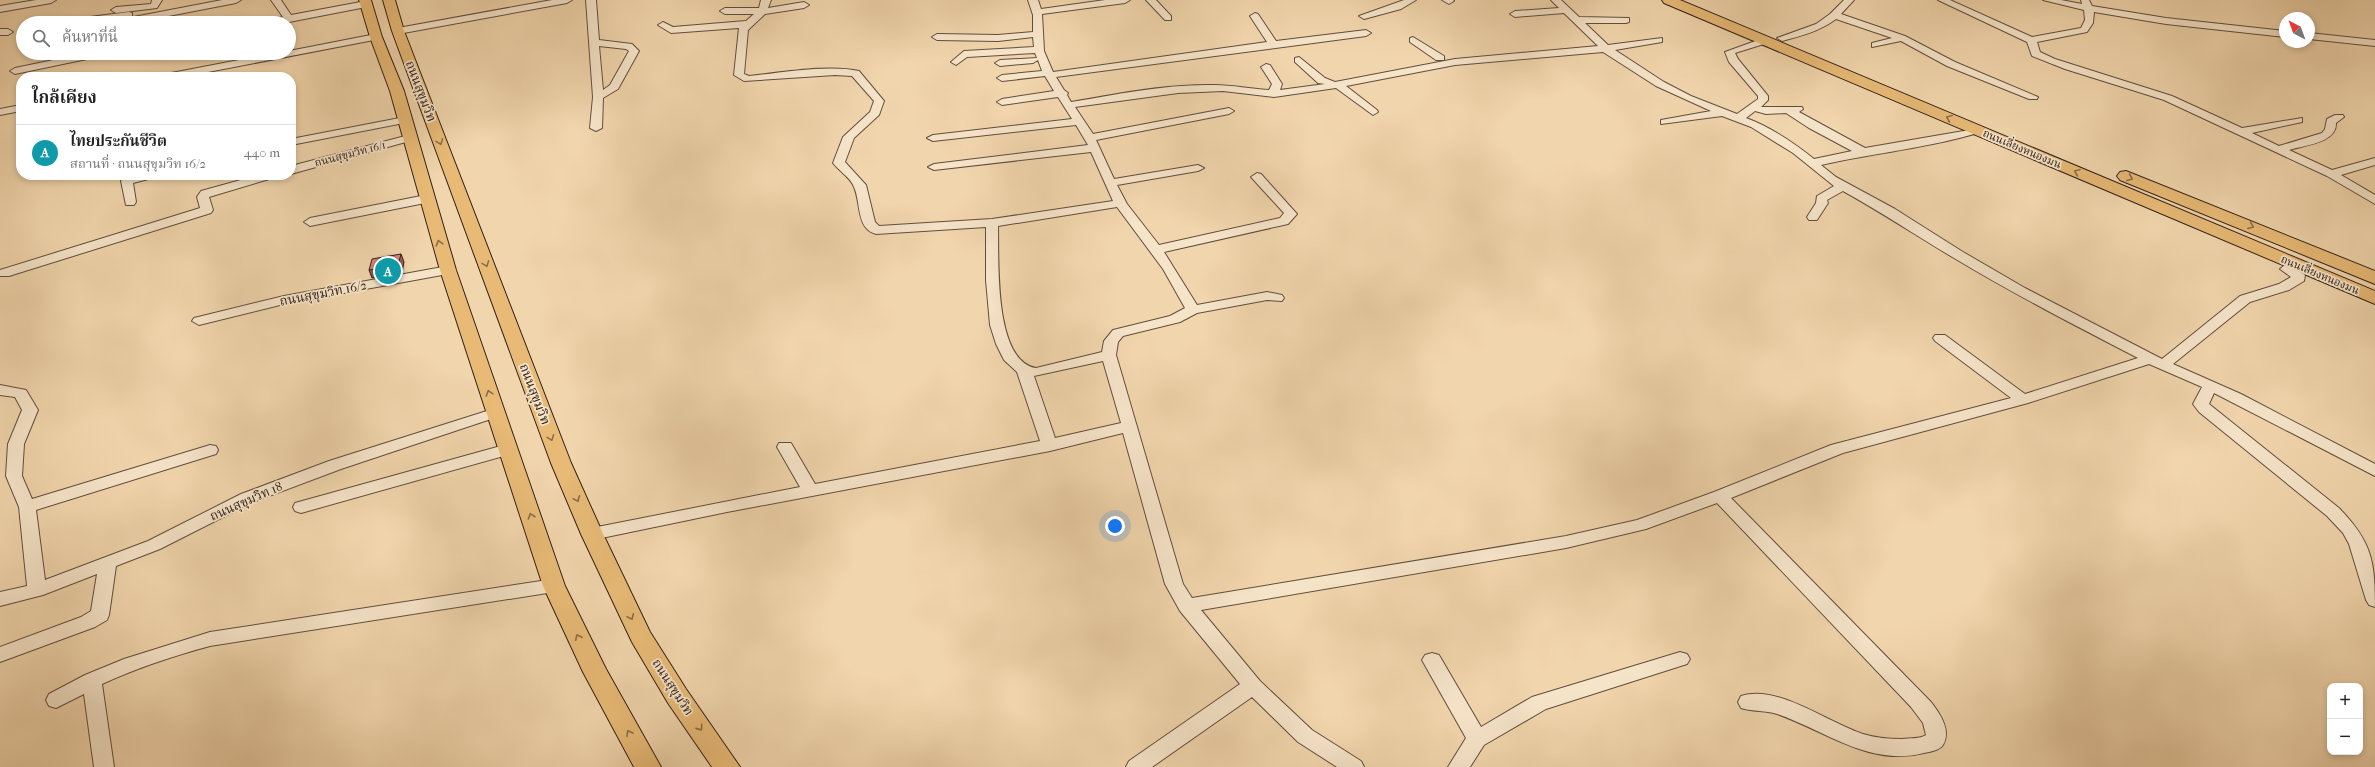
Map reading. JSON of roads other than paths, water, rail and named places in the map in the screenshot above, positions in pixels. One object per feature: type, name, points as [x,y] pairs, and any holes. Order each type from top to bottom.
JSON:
[{"type":"highway","name":"ถนนเลี่ยงหนองมน","points":[[1669,0],[2375,298]]},
{"type":"highway","name":"ถนนเลี่ยงหนองมน","points":[[1690,0],[2375,278]]},
{"type":"highway","points":[[2024,150],[2042,142]]},
{"type":"main road","name":"ถนนสุขุมวิท","points":[[389,0],[398,31],[561,463],[592,534],[640,636],[678,696],[727,767]]},
{"type":"main road","name":"ถนนสุขุมวิท","points":[[365,2],[376,37],[394,82],[426,199],[448,270],[554,586],[595,672],[648,767]]},
{"type":"street","points":[[0,9],[51,0]]},
{"type":"street","points":[[154,16],[236,0]]},
{"type":"street","points":[[276,0],[286,16]]},
{"type":"street","points":[[398,31],[567,0]]},
{"type":"street","points":[[591,0],[598,97],[596,128]]},
{"type":"street","points":[[766,0],[763,11],[743,29],[739,75],[748,80],[835,72],[855,73],[879,101],[875,113],[849,137],[839,164],[860,185],[869,223],[876,230],[992,223],[1121,203]]},
{"type":"street","points":[[1125,0],[1036,6],[1038,34],[1045,64],[1080,121],[1121,203],[1156,250],[1186,295],[1193,310]]},
{"type":"street","points":[[1151,0],[1168,18]]},
{"type":"street","points":[[1364,16],[1398,7],[1411,0]]},
{"type":"street","points":[[1556,0],[1606,49],[1680,94],[1755,125],[1814,163],[1832,180],[1891,212],[1958,255],[2020,291],[2156,362],[2210,386],[2375,471]]},
{"type":"street","points":[[1782,38],[1818,28],[1837,16],[1849,0]]},
{"type":"street","points":[[1943,0],[2030,40],[2084,30],[2090,23],[2087,5]]},
{"type":"street","points":[[2050,0],[2209,23],[2279,29]]},
{"type":"street","points":[[296,17],[365,2]]},
{"type":"street","points":[[111,16],[149,13],[155,3]]},
{"type":"street","points":[[725,11],[763,11],[804,5]]},
{"type":"street","points":[[2087,5],[2176,22],[2279,33]]},
{"type":"street","points":[[1515,14],[1567,10]]},
{"type":"street","points":[[1255,16],[1272,43]]},
{"type":"street","points":[[1837,16],[1902,38],[1951,64],[2033,97]]},
{"type":"street","points":[[1577,20],[1626,20]]},
{"type":"street","points":[[663,25],[671,30],[748,24]]},
{"type":"street","points":[[1045,64],[1001,71],[1045,64],[1186,57],[1272,43],[1366,33]]},
{"type":"street","points":[[937,37],[998,38],[1038,34]]},
{"type":"street","points":[[2315,34],[2375,40]]},
{"type":"street","points":[[296,52],[376,37]]},
{"type":"street","points":[[2315,37],[2375,43]]},
{"type":"street","points":[[1875,45],[1902,38]]},
{"type":"street","points":[[1414,40],[1440,58]]},
{"type":"street","points":[[1002,102],[1066,99],[1214,88],[1273,93],[1336,86],[1423,66],[1488,58],[1606,49],[1659,40]]},
{"type":"street","points":[[2030,40],[2036,54],[2059,65],[2144,89],[2331,174],[2375,200]]},
{"type":"street","points":[[1739,118],[1763,100],[1763,96],[1733,60],[1730,52],[1764,41]]},
{"type":"street","points":[[594,42],[629,46],[634,51],[614,87],[598,97]]},
{"type":"street","points":[[956,62],[964,54],[1045,64]]},
{"type":"street","points":[[1423,66],[1440,58],[1462,54],[1488,58]]},
{"type":"street","points":[[15,71],[68,60]]},
{"type":"street","points":[[193,72],[256,60]]},
{"type":"street","points":[[1299,60],[1322,81],[1327,81],[1336,86],[1373,112]]},
{"type":"street","points":[[225,66],[229,72]]},
{"type":"street","points":[[1266,67],[1277,84],[1273,93]]},
{"type":"street","points":[[1754,108],[1766,111],[1795,109],[1813,126],[1863,152]]},
{"type":"street","points":[[0,112],[16,109]]},
{"type":"street","points":[[934,167],[1092,143],[1230,111]]},
{"type":"street","points":[[1665,122],[1687,117],[1724,113]]},
{"type":"street","points":[[2278,150],[2326,135],[2331,129],[2331,121],[2339,117]]},
{"type":"street","points":[[2240,132],[2298,120]]},
{"type":"street","points":[[933,138],[1080,121]]},
{"type":"street","points":[[296,141],[407,129]]},
{"type":"street","name":"ถนนสุขุมวิท 16/1","points":[[296,168],[407,129]]},
{"type":"street","points":[[1814,163],[1863,152],[1951,138],[1977,130]]},
{"type":"street","points":[[2331,174],[2375,161]]},
{"type":"street","points":[[1110,183],[1198,168]]},
{"type":"street","points":[[1156,250],[1276,222],[1289,217],[1291,214],[1289,211],[1257,177]]},
{"type":"street","points":[[130,202],[127,181],[131,180]]},
{"type":"street","points":[[4,273],[207,210],[203,196],[205,194],[254,180]]},
{"type":"street","points":[[1814,217],[1822,203],[1821,199],[1842,186]]},
{"type":"street","points":[[310,222],[426,199]]},
{"type":"street","points":[[992,223],[996,329],[1010,359],[1024,370],[1036,372],[1109,355]]},
{"type":"street","points":[[1187,606],[1566,542],[1640,525],[1720,496],[1837,449],[2023,400],[2156,362],[2245,299],[2284,287],[2299,278],[2298,275],[2287,269],[2295,264]]},
{"type":"street","name":"ถนนสุขุมวิท 16/2","points":[[199,321],[284,300],[448,270]]},
{"type":"street","points":[[1277,298],[1267,296],[1193,310],[1175,319],[1118,333],[1111,341],[1109,355],[1174,584],[1187,606],[1253,686],[1305,736],[1354,767]]},
{"type":"street","points":[[1940,338],[2023,400]]},
{"type":"street","points":[[1024,370],[1050,446]]},
{"type":"street","points":[[2210,386],[2201,404],[2204,409],[2333,512],[2349,529],[2358,544],[2375,600]]},
{"type":"street","points":[[0,390],[21,393],[30,410],[16,444],[14,476],[27,507],[37,590]]},
{"type":"street","name":"ถนนสุขุมวิท 18","points":[[0,599],[37,590],[154,545],[247,498],[335,465],[495,413]]},
{"type":"street","points":[[592,534],[810,490],[1050,446],[1130,426]]},
{"type":"street","points":[[785,447],[810,490]]},
{"type":"street","points":[[301,507],[508,449]]},
{"type":"street","points":[[27,507],[210,450]]},
{"type":"street","points":[[1720,496],[1914,697],[1928,713],[1934,724],[1937,735],[1935,740],[1927,744],[1897,748],[1880,747],[1848,738],[1784,707],[1770,703],[1748,702]]},
{"type":"street","points":[[0,655],[88,622],[100,615],[108,563]]},
{"type":"street","points":[[56,700],[92,680],[129,663],[169,649],[210,639],[554,586]]},
{"type":"street","points":[[1458,767],[1477,739],[1539,703],[1680,659]]},
{"type":"street","points":[[1432,660],[1477,739]]},
{"type":"street","points":[[92,680],[104,767]]},
{"type":"street","points":[[1136,767],[1253,686]]},
{"type":"place","name":"ไทยประกันชีวิต","points":[[388,271]]}]
